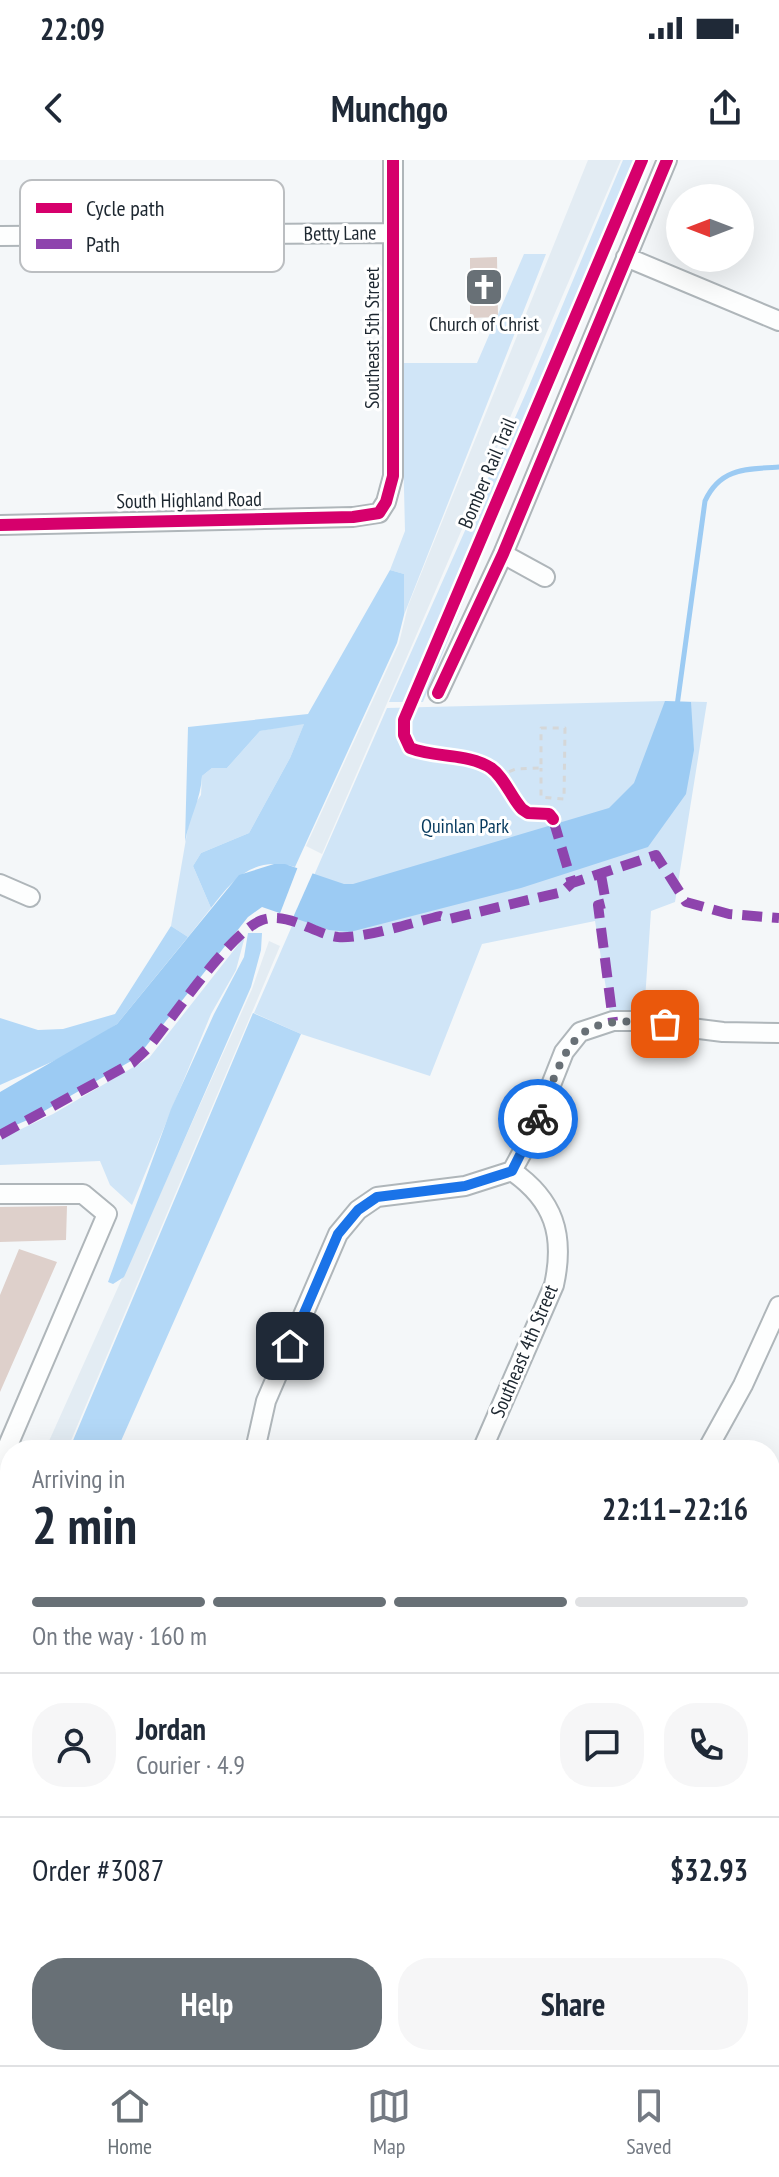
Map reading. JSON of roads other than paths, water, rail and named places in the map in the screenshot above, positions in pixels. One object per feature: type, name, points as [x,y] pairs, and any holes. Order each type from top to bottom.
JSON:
[{"type":"street","name":"Southeast 5th Street","points":[[379,513],[386,502],[393,476],[393,160]]},
{"type":"street","points":[[438,693],[503,554],[667,160]]},
{"type":"street","name":"Betty Lane","points":[[284,234],[391,233]]},
{"type":"street","name":"Betty Lane","points":[[0,236],[20,236]]},
{"type":"street","points":[[626,257],[779,321]]},
{"type":"street","name":"South Highland Road","points":[[0,525],[353,517],[379,513]]},
{"type":"street","points":[[503,554],[545,577]]},
{"type":"street","points":[[0,884],[30,897]]},
{"type":"street","points":[[257,1440],[266,1401],[338,1234],[358,1210],[377,1197],[465,1186],[512,1171],[530,1138],[564,1052],[580,1032],[613,1021],[636,1021],[723,1032],[779,1033]]},
{"type":"street","name":"Southeast 4th Street","points":[[486,1440],[554,1285],[560,1258],[549,1206],[530,1184],[512,1171]]},
{"type":"street","points":[[0,1194],[83,1194],[107,1214],[10,1440]]},
{"type":"street","points":[[713,1440],[743,1385],[779,1306]]},
{"type":"waterway","points":[[677,706],[705,501],[711,490],[726,476],[745,470],[779,467]]},
{"type":"place","name":"Church of Christ","points":[[484,287]]},
{"type":"park label","name":"Quinlan Park","points":[[465,826]]}]
